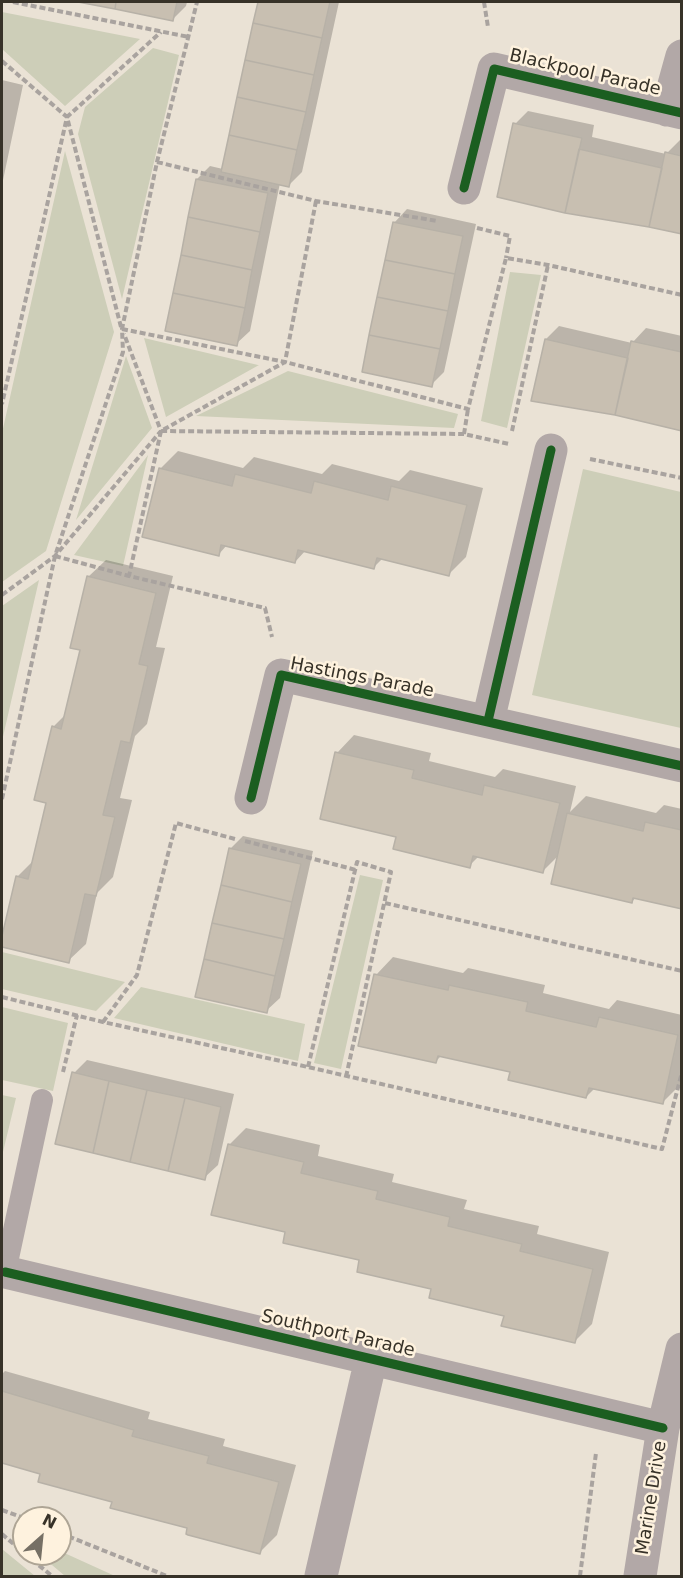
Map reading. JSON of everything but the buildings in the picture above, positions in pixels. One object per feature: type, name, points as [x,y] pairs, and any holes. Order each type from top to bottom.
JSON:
[{"type":"street","name":"Blackpool Parade","points":[[464,188],[494,69],[674,111],[681,56]]},
{"type":"street","points":[[488,721],[551,450]]},
{"type":"street","name":"Hastings Parade","points":[[251,798],[281,675],[681,766]]},
{"type":"street","name":"Southport Parade","points":[[5,1272],[663,1428]]},
{"type":"street","name":"Marine Drive","points":[[640,1576],[663,1428],[681,1349]]},
{"type":"street","name":"Southport Parade","points":[[321,1576],[371,1359]]},
{"type":"lane","points":[[5,1272],[42,1101]]},
{"type":"path","points":[[13,2],[189,37]]},
{"type":"path","points":[[2,799],[55,556],[123,352],[122,329],[157,162],[197,2]]},
{"type":"path","points":[[2,404],[67,117],[162,32]]},
{"type":"path","points":[[2,61],[67,117],[122,329],[161,431],[129,576]]},
{"type":"path","points":[[157,162],[316,201],[444,222]]},
{"type":"path","points":[[285,362],[316,201]]},
{"type":"path","points":[[464,434],[510,236],[466,226]]},
{"type":"path","points":[[506,258],[548,265],[681,295]]},
{"type":"path","points":[[161,431],[464,434],[509,444],[548,265]]},
{"type":"path","points":[[122,329],[285,362],[468,409]]},
{"type":"path","points":[[2,595],[55,556],[161,431],[285,362]]},
{"type":"path","points":[[551,450],[681,478]]},
{"type":"path","points":[[55,556],[265,608],[281,675]]},
{"type":"path","points":[[103,1022],[137,975],[176,823],[356,870]]},
{"type":"path","points":[[308,1067],[357,862],[391,872],[346,1077]]},
{"type":"path","points":[[385,903],[681,972]]},
{"type":"path","points":[[2,997],[662,1149],[681,1072]]},
{"type":"path","points":[[580,1576],[600,1414]]},
{"type":"path","points":[[72,1538],[167,1576]]},
{"type":"path","points":[[40,1566],[52,1576]]},
{"type":"green space","points":[[2,12],[140,39],[65,106],[2,49]]},
{"type":"green space","points":[[153,48],[179,55],[122,299],[78,134],[85,107]]},
{"type":"green space","points":[[65,151],[114,332],[46,551],[2,582],[2,433]]},
{"type":"green space","points":[[510,272],[541,275],[507,428],[481,421]]},
{"type":"green space","points":[[144,338],[258,365],[259,365],[166,417]]},
{"type":"green space","points":[[126,356],[152,428],[76,520]]},
{"type":"green space","points":[[288,371],[458,414],[454,428],[196,416]]},
{"type":"green space","points":[[148,455],[123,566],[74,555]]},
{"type":"green space","points":[[583,469],[681,492],[681,728],[532,695]]},
{"type":"green space","points":[[39,580],[2,741],[2,606]]},
{"type":"green space","points":[[360,875],[383,880],[341,1069],[314,1063]]},
{"type":"green space","points":[[2,952],[125,982],[96,1011],[2,989]]},
{"type":"green space","points":[[141,987],[305,1024],[298,1061],[114,1018]]},
{"type":"green space","points":[[2,1007],[68,1023],[53,1091],[2,1080]]},
{"type":"green space","points":[[2,1095],[16,1098],[2,1156]]},
{"type":"green space","points":[[2,1549],[12,1557],[12,1566],[23,1566],[35,1576],[2,1576]]},
{"type":"green space","points":[[72,1556],[115,1576],[65,1576],[53,1566],[72,1566]]},
{"type":"cycle path","points":[[464,188],[494,69],[682,113]]},
{"type":"cycle path","points":[[488,721],[551,450]]},
{"type":"cycle path","points":[[251,798],[281,675],[682,766]]},
{"type":"cycle path","points":[[5,1272],[663,1428]]}]
